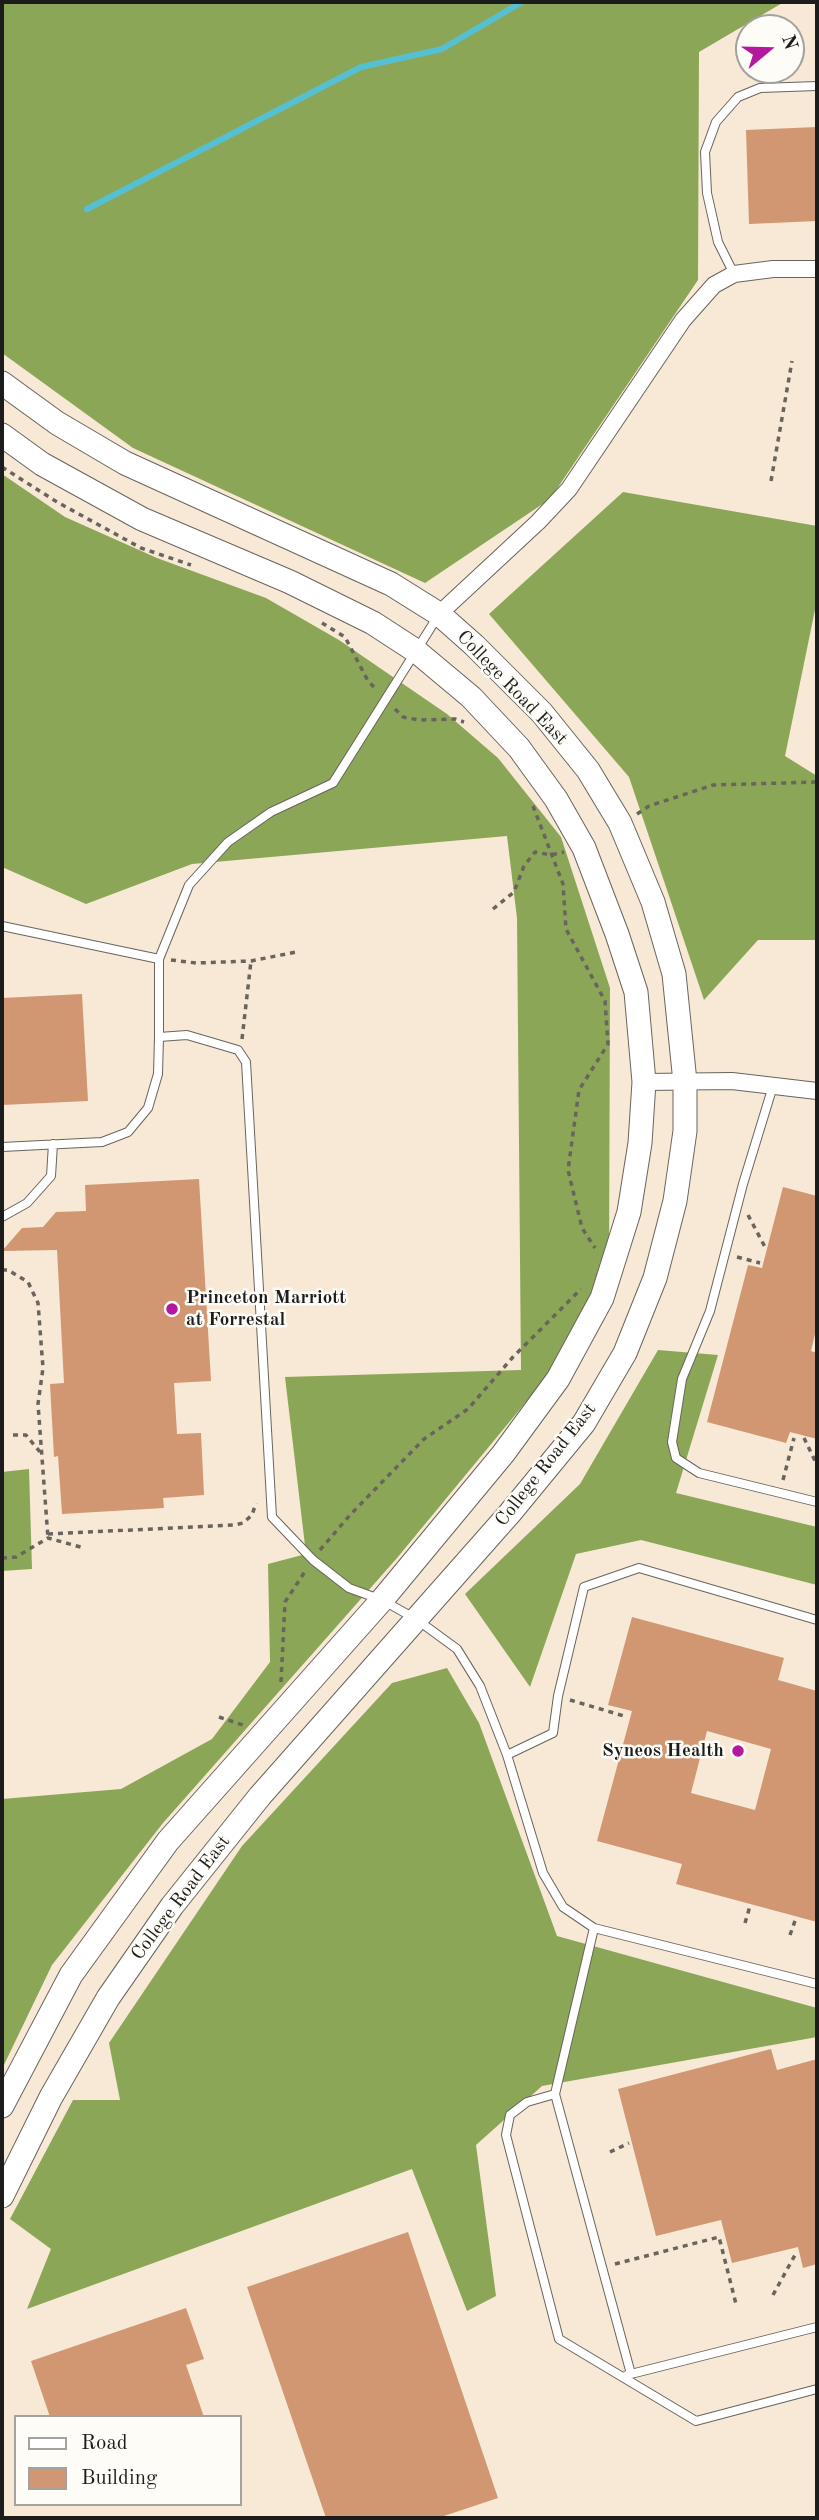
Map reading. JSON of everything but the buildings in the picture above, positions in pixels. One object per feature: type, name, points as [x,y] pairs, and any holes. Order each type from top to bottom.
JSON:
[{"type":"street","points":[[439,614],[538,522],[569,489],[683,320],[714,285],[734,274],[773,269],[817,269]]},
{"type":"street","name":"College Road East","points":[[2,383],[57,423],[125,463],[391,584],[439,614],[542,713],[588,770],[620,823],[653,902],[674,974],[685,1082],[685,1130],[675,1201],[655,1278],[625,1353],[584,1423],[510,1513],[260,1796],[172,1906],[108,1998],[51,2097],[2,2196]]},
{"type":"street","name":"College Road East","points":[[2,435],[42,464],[142,519],[290,582],[373,623],[416,651],[471,697],[519,748],[556,799],[584,848],[636,992],[644,1082],[640,1143],[629,1212],[602,1298],[558,1379],[503,1454],[382,1600],[168,1842],[71,1975],[2,2106]]},
{"type":"street","points":[[644,1082],[732,1081],[817,1091]]},
{"type":"lane","points":[[734,274],[718,242],[707,193],[705,152],[716,122],[737,97],[760,88],[817,86]]},
{"type":"lane","points":[[2,1147],[102,1142],[128,1132],[148,1108],[158,1074],[159,959],[189,885],[228,842],[271,812],[333,783],[439,614]]},
{"type":"lane","points":[[2,926],[159,959]]},
{"type":"lane","points":[[159,1037],[187,1035],[239,1050],[246,1062],[272,1517],[313,1560],[349,1588],[382,1600],[416,1619],[457,1649],[480,1686],[507,1755],[542,1873],[563,1907],[594,1928],[817,1984]]},
{"type":"lane","points":[[773,1086],[710,1311],[682,1379],[672,1442],[676,1458],[699,1473],[817,1502]]},
{"type":"lane","points":[[2,1217],[27,1203],[51,1176],[53,1144]]},
{"type":"lane","points":[[507,1755],[553,1734],[558,1696],[584,1587],[639,1568],[817,1620]]},
{"type":"lane","points":[[594,1928],[555,2094],[602,2267],[626,2375]]},
{"type":"lane","points":[[555,2094],[527,2102],[510,2115],[506,2135],[559,2339],[626,2375],[696,2421],[817,2389]]},
{"type":"lane","points":[[626,2375],[817,2327]]},
{"type":"path","points":[[771,481],[792,361]]},
{"type":"path","points":[[2,467],[57,502],[141,548],[201,569]]},
{"type":"path","points":[[321,623],[345,637],[368,681],[403,717],[418,720],[455,719],[466,722]]},
{"type":"path","points":[[620,823],[649,806],[713,785],[817,782]]},
{"type":"path","points":[[530,798],[563,884],[566,929],[604,1001],[608,1044],[579,1090],[568,1170],[582,1228],[599,1255]]},
{"type":"path","points":[[493,909],[514,892],[524,866],[535,852],[551,855],[584,848]]},
{"type":"path","points":[[159,959],[196,963],[251,961],[296,952]]},
{"type":"path","points":[[244,1029],[251,961]]},
{"type":"path","points":[[746,1210],[765,1247]]},
{"type":"path","points":[[724,1254],[760,1263]]},
{"type":"path","points":[[2,1270],[8,1270],[28,1282],[38,1303],[43,1368],[38,1404],[48,1536]]},
{"type":"path","points":[[274,1690],[282,1681],[285,1602],[313,1560],[350,1515],[424,1439],[468,1409],[513,1357],[580,1291],[586,1279]]},
{"type":"path","points":[[13,1435],[26,1434],[41,1453]]},
{"type":"path","points":[[779,1493],[794,1438]]},
{"type":"path","points":[[804,1438],[817,1465]]},
{"type":"path","points":[[2,1558],[16,1557],[48,1536],[234,1525],[252,1515],[257,1504],[256,1490]]},
{"type":"path","points":[[48,1536],[84,1548]]},
{"type":"path","points":[[558,1696],[624,1716]]},
{"type":"path","points":[[219,1717],[245,1726]]},
{"type":"path","points":[[745,1923],[750,1906]]},
{"type":"path","points":[[790,1935],[796,1918]]},
{"type":"path","points":[[610,2152],[629,2143]]},
{"type":"path","points":[[602,2267],[719,2237],[736,2304]]},
{"type":"path","points":[[773,2295],[795,2255]]},
{"type":"green space","points":[[2,2],[784,2],[764,14],[735,14],[735,31],[699,52],[698,280],[550,499],[425,583],[133,448],[2,353]]},
{"type":"green space","points":[[2,474],[65,517],[157,558],[266,598],[339,640],[447,714],[498,758],[561,837],[610,988],[609,1263],[549,1374],[397,1558],[163,1823],[52,1965],[2,2069],[2,1799],[121,1789],[212,1739],[270,1662],[268,1564],[306,1554],[285,1377],[521,1370],[517,918],[507,836],[192,864],[86,904],[2,867]]},
{"type":"green space","points":[[623,492],[817,526],[817,600],[785,756],[817,776],[817,935],[815,940],[758,940],[704,1000],[629,777],[489,614]]},
{"type":"green space","points":[[658,1350],[718,1355],[676,1493],[817,1527],[817,1585],[641,1540],[576,1554],[530,1687],[465,1594],[580,1484]]},
{"type":"green space","points":[[29,1469],[32,1569],[2,1571],[2,1472]]},
{"type":"green space","points":[[447,1668],[479,1723],[557,1936],[817,2008],[817,2037],[542,2086],[476,2145],[496,2296],[467,2311],[412,2169],[27,2309],[51,2249],[10,2219],[73,2100],[120,2100],[109,2043],[242,1846],[392,1683]]},
{"type":"waterway","points":[[87,209],[361,67],[442,49],[522,2]]},
{"type":"place","name":"Princeton Marriott at Forrestal","points":[[172,1309]]},
{"type":"place","name":"Syneos Health","points":[[738,1751]]}]
